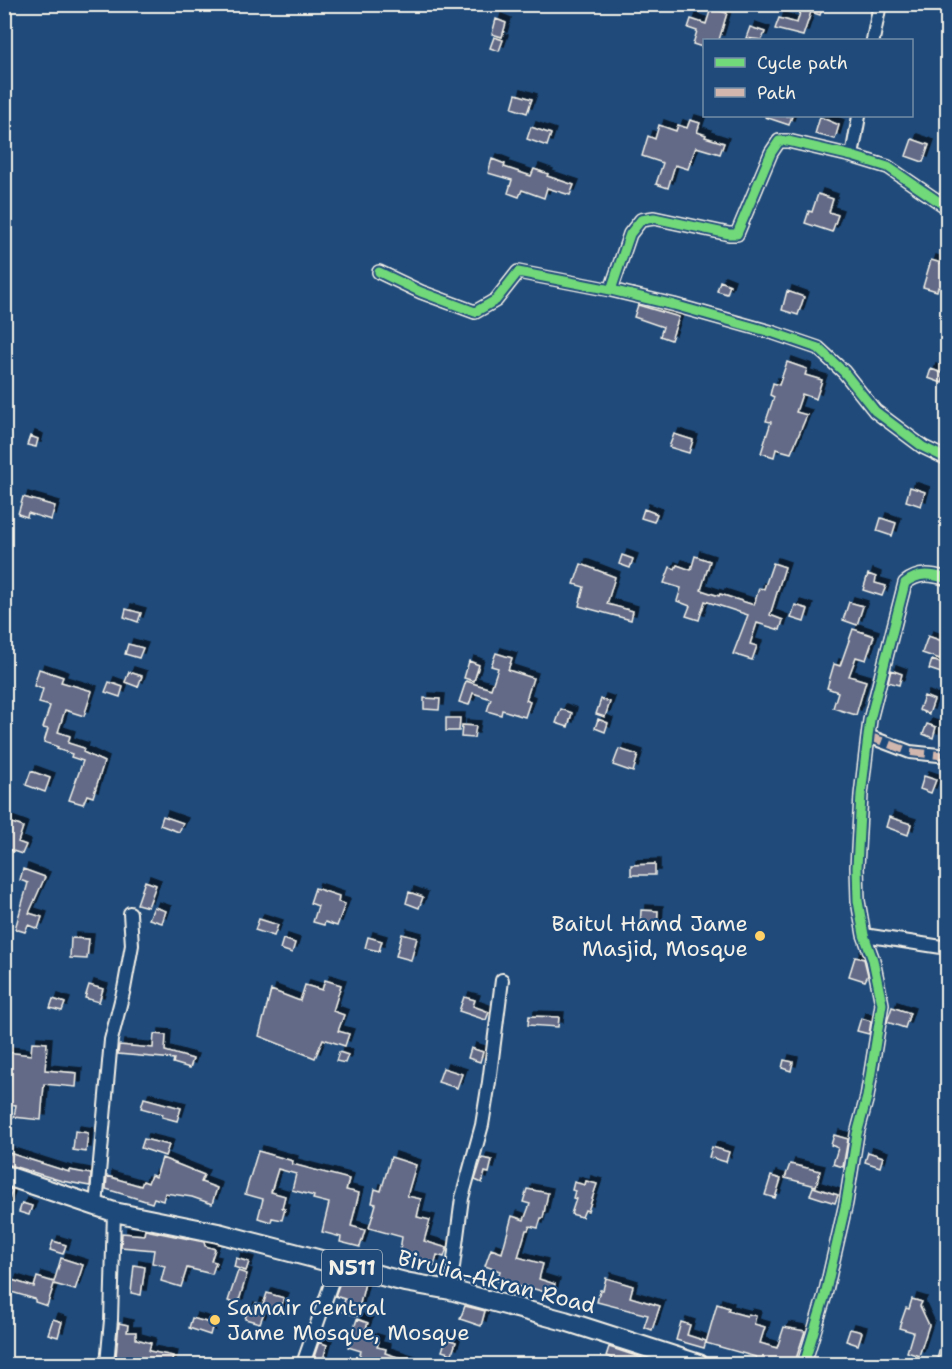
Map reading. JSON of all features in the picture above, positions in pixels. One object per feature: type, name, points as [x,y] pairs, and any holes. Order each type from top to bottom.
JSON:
[{"type":"highway","name":"Birulia-Akran Road","points":[[4,1174],[114,1212],[218,1233],[405,1282],[450,1290],[565,1321],[699,1365]]},
{"type":"street","points":[[873,39],[880,4]]},
{"type":"street","points":[[852,156],[859,117]]},
{"type":"street","points":[[611,290],[630,234],[641,220],[654,218],[737,234],[771,153],[779,141],[788,141],[852,156],[888,167],[948,208]]},
{"type":"street","points":[[379,272],[421,292],[475,312],[496,300],[518,272],[611,290],[740,324],[818,348],[844,372],[874,411],[923,447],[948,459]]},
{"type":"street","points":[[804,1365],[825,1295],[846,1203],[882,1004],[873,960],[864,935],[858,901],[857,867],[861,795],[868,736],[905,583],[914,576],[931,574],[948,579]]},
{"type":"street","points":[[868,736],[910,752],[948,756]]},
{"type":"street","points":[[96,1206],[111,1040],[132,945],[130,913]]},
{"type":"street","points":[[864,935],[948,948]]},
{"type":"street","points":[[450,1290],[462,1198],[482,1125],[502,980]]},
{"type":"street","points":[[107,1365],[111,1320],[114,1212]]},
{"type":"street","points":[[308,1365],[305,1358],[338,1264]]},
{"type":"building","points":[[793,4],[824,4],[820,15],[811,12],[803,36],[775,29],[779,18],[797,23],[801,9],[792,6]]},
{"type":"building","points":[[711,8],[727,13],[719,39],[703,39],[703,47],[693,44],[697,31],[688,28],[691,19],[706,24]]},
{"type":"building","points":[[496,19],[506,23],[502,37],[492,34]]},
{"type":"building","points":[[750,27],[765,32],[762,39],[746,38]]},
{"type":"building","points":[[494,37],[503,40],[499,51],[490,48]]},
{"type":"building","points":[[516,94],[532,99],[527,113],[512,108]]},
{"type":"building","points":[[765,117],[792,117],[789,125]]},
{"type":"building","points":[[820,117],[839,125],[835,139],[815,134]]},
{"type":"building","points":[[690,120],[700,123],[697,132],[724,143],[720,154],[696,147],[688,169],[675,165],[668,188],[656,184],[663,163],[642,156],[648,136],[655,139],[659,125],[676,131],[678,125],[687,128]]},
{"type":"building","points":[[531,127],[551,134],[547,146],[527,139]]},
{"type":"building","points":[[912,139],[929,145],[923,162],[906,156]]},
{"type":"building","points":[[492,159],[505,164],[504,167],[531,176],[534,169],[574,185],[570,195],[547,188],[544,198],[522,190],[519,197],[508,193],[512,180],[488,173]]},
{"type":"building","points":[[818,194],[833,199],[829,212],[838,215],[832,232],[805,223],[809,211],[812,212]]},
{"type":"building","points":[[931,260],[948,265],[948,290],[938,287],[937,291],[923,287]]},
{"type":"building","points":[[720,281],[730,285],[727,294],[717,291]]},
{"type":"building","points":[[787,291],[804,297],[798,315],[782,310]]},
{"type":"building","points":[[638,305],[679,317],[671,340],[660,336],[663,327],[634,317]]},
{"type":"building","points":[[787,362],[807,369],[805,375],[822,380],[816,399],[802,394],[796,412],[807,415],[791,453],[776,449],[774,457],[761,453],[771,422],[766,421],[774,397],[770,395],[773,383],[779,385]]},
{"type":"building","points":[[931,369],[945,374],[942,383],[928,378]]},
{"type":"building","points":[[674,434],[693,440],[689,453],[669,447]]},
{"type":"building","points":[[30,436],[38,439],[36,447],[27,445]]},
{"type":"building","points":[[910,487],[925,492],[921,506],[906,501]]},
{"type":"building","points":[[23,497],[55,506],[51,520],[28,513],[27,517],[18,514]]},
{"type":"building","points":[[644,509],[657,514],[654,522],[641,518]]},
{"type":"building","points":[[881,518],[896,523],[892,536],[877,531]]},
{"type":"building","points":[[622,555],[633,559],[630,568],[619,564]]},
{"type":"building","points":[[695,556],[710,561],[701,590],[754,605],[759,588],[764,589],[773,563],[785,567],[770,615],[783,620],[780,630],[757,623],[750,644],[757,646],[752,660],[733,654],[748,615],[705,601],[699,620],[686,616],[690,606],[677,601],[681,588],[664,583],[670,567],[675,569],[677,565],[691,570]]},
{"type":"building","points":[[581,564],[615,577],[607,604],[633,611],[631,620],[579,606],[584,587],[574,584]]},
{"type":"building","points":[[868,574],[876,577],[875,583],[886,586],[882,596],[863,590]]},
{"type":"building","points":[[849,602],[863,606],[857,625],[843,620]]},
{"type":"building","points":[[795,605],[808,609],[804,622],[791,618]]},
{"type":"building","points":[[126,609],[141,613],[138,622],[124,617]]},
{"type":"building","points":[[853,629],[874,636],[866,660],[856,657],[849,676],[866,681],[856,715],[833,708],[838,692],[827,688],[834,664],[840,666]]},
{"type":"building","points":[[928,636],[945,642],[940,659],[922,653]]},
{"type":"building","points":[[128,644],[143,648],[139,658],[125,654]]},
{"type":"building","points":[[496,653],[512,658],[508,670],[533,678],[526,700],[530,702],[525,717],[502,710],[501,715],[487,711],[491,699],[473,693],[469,705],[459,702],[466,681],[491,689],[498,668],[491,666]]},
{"type":"building","points":[[932,660],[946,665],[944,674],[929,669]]},
{"type":"building","points":[[469,661],[479,665],[474,681],[464,678]]},
{"type":"building","points":[[39,669],[63,677],[61,682],[92,691],[84,716],[65,710],[58,732],[70,736],[68,743],[84,748],[83,752],[104,762],[93,797],[87,795],[83,804],[69,800],[83,761],[44,742],[48,729],[43,728],[50,706],[39,703],[43,689],[34,686]]},
{"type":"building","points":[[891,670],[902,674],[899,685],[888,682]]},
{"type":"building","points":[[129,672],[142,676],[138,687],[125,682]]},
{"type":"building","points":[[109,682],[123,687],[120,697],[105,692]]},
{"type":"building","points":[[924,696],[934,700],[929,714],[919,710]]},
{"type":"building","points":[[424,698],[440,699],[439,710],[424,709]]},
{"type":"building","points":[[601,699],[610,702],[605,717],[596,714]]},
{"type":"building","points":[[561,709],[572,713],[568,727],[556,723]]},
{"type":"building","points":[[446,718],[460,718],[459,731],[446,731]]},
{"type":"building","points":[[598,719],[608,723],[605,732],[595,728]]},
{"type":"building","points":[[927,724],[936,727],[933,738],[923,734]]},
{"type":"building","points":[[462,725],[476,726],[474,738],[461,737]]},
{"type":"building","points":[[619,749],[638,755],[633,772],[613,765]]},
{"type":"building","points":[[31,771],[50,778],[45,792],[26,785]]},
{"type":"building","points":[[924,776],[936,780],[931,793],[920,789]]},
{"type":"building","points":[[163,816],[183,823],[179,832],[160,825]]},
{"type":"building","points":[[889,817],[911,824],[908,835],[886,827]]},
{"type":"building","points":[[4,820],[23,827],[18,842],[26,845],[22,854],[4,848]]},
{"type":"building","points":[[655,864],[655,875],[631,875],[631,865]]},
{"type":"building","points":[[23,869],[45,877],[29,913],[42,917],[38,929],[28,925],[25,932],[15,929],[28,883],[20,880]]},
{"type":"building","points":[[145,881],[156,885],[148,907],[137,904]]},
{"type":"building","points":[[315,888],[339,896],[338,902],[345,904],[337,926],[325,922],[324,925],[313,922],[318,906],[310,903]]},
{"type":"building","points":[[409,892],[423,897],[419,908],[406,903]]},
{"type":"building","points":[[154,907],[166,911],[162,923],[149,919]]},
{"type":"building","points":[[641,910],[658,911],[657,929],[640,928]]},
{"type":"building","points":[[259,919],[278,925],[274,936],[255,930]]},
{"type":"building","points":[[402,934],[417,938],[411,960],[396,956]]},
{"type":"building","points":[[368,937],[382,941],[379,951],[365,948]]},
{"type":"building","points":[[71,938],[89,939],[87,959],[70,958]]},
{"type":"building","points":[[283,939],[295,943],[292,953],[280,949]]},
{"type":"building","points":[[855,957],[864,959],[868,975],[865,981],[849,976]]},
{"type":"building","points":[[325,980],[341,985],[333,1011],[344,1015],[338,1031],[349,1034],[345,1046],[323,1039],[315,1058],[259,1036],[271,990],[300,1001],[305,985],[322,990]]},
{"type":"building","points":[[89,985],[103,989],[99,1002],[85,998]]},
{"type":"building","points":[[464,997],[475,1000],[473,1006],[489,1012],[486,1020],[459,1011]]},
{"type":"building","points":[[53,999],[65,1003],[62,1011],[50,1008]]},
{"type":"building","points":[[892,1007],[910,1013],[905,1028],[887,1022]]},
{"type":"building","points":[[529,1016],[559,1017],[558,1027],[528,1025]]},
{"type":"building","points":[[861,1018],[871,1021],[869,1034],[857,1031]]},
{"type":"building","points":[[154,1034],[166,1035],[165,1051],[193,1059],[190,1068],[173,1063],[174,1059],[118,1054],[119,1045],[153,1048]]},
{"type":"building","points":[[32,1042],[47,1043],[45,1070],[77,1073],[76,1087],[44,1084],[41,1120],[14,1117],[16,1105],[8,1104],[10,1079],[4,1079],[6,1052],[31,1055]]},
{"type":"building","points":[[471,1048],[483,1052],[480,1062],[468,1058]]},
{"type":"building","points":[[339,1052],[348,1055],[345,1063],[336,1061]]},
{"type":"building","points":[[784,1060],[793,1062],[791,1071],[782,1068]]},
{"type":"building","points":[[443,1068],[462,1074],[457,1088],[438,1082]]},
{"type":"building","points":[[144,1098],[181,1108],[177,1121],[162,1117],[163,1114],[141,1108]]},
{"type":"building","points":[[75,1131],[88,1133],[86,1152],[73,1150]]},
{"type":"building","points":[[834,1135],[848,1139],[843,1167],[833,1164],[838,1148],[831,1145]]},
{"type":"building","points":[[144,1139],[169,1145],[165,1156],[141,1148]]},
{"type":"building","points":[[712,1147],[729,1152],[726,1162],[709,1157]]},
{"type":"building","points":[[258,1151],[293,1161],[292,1164],[349,1179],[346,1190],[359,1193],[351,1226],[365,1230],[360,1247],[340,1242],[341,1237],[322,1232],[329,1203],[292,1190],[296,1174],[278,1169],[271,1192],[285,1196],[282,1220],[272,1218],[271,1222],[258,1218],[263,1199],[245,1194]]},
{"type":"building","points":[[868,1152],[883,1157],[880,1167],[865,1162]]},
{"type":"building","points":[[9,1153],[69,1172],[69,1170],[91,1174],[90,1186],[62,1181],[6,1164]]},
{"type":"building","points":[[391,1157],[416,1165],[407,1196],[421,1199],[417,1217],[430,1220],[424,1241],[447,1248],[444,1257],[437,1255],[434,1266],[399,1256],[402,1237],[369,1228],[376,1204],[372,1203],[375,1189],[381,1191]]},
{"type":"building","points":[[162,1158],[204,1175],[201,1182],[217,1188],[212,1204],[192,1197],[165,1193],[163,1201],[154,1198],[152,1203],[106,1189],[107,1176],[141,1186],[143,1181],[148,1183],[151,1175],[156,1177]]},
{"type":"building","points":[[482,1158],[492,1160],[489,1173],[485,1172],[482,1183],[475,1180]]},
{"type":"building","points":[[790,1164],[820,1171],[816,1186],[785,1178]]},
{"type":"building","points":[[771,1176],[781,1179],[775,1198],[765,1195]]},
{"type":"building","points":[[586,1181],[597,1184],[588,1211],[585,1210],[582,1217],[571,1214],[576,1199],[573,1198],[575,1191],[572,1190],[574,1182],[585,1185]]},
{"type":"building","points":[[4,1187],[12,1190],[7,1207],[4,1207]]},
{"type":"building","points":[[813,1187],[838,1195],[835,1203],[810,1195]]},
{"type":"building","points":[[527,1189],[548,1193],[543,1218],[538,1228],[530,1226],[526,1230],[518,1257],[543,1264],[539,1279],[555,1284],[552,1294],[497,1281],[500,1271],[485,1266],[491,1249],[502,1253],[512,1216],[524,1220],[530,1204],[523,1202]]},
{"type":"building","points":[[22,1203],[32,1206],[29,1215],[19,1212]]},
{"type":"building","points":[[145,1230],[204,1242],[205,1246],[215,1249],[211,1261],[216,1262],[212,1274],[187,1268],[181,1287],[161,1281],[165,1266],[152,1263],[154,1250],[121,1247],[122,1233],[144,1235]]},
{"type":"building","points":[[53,1241],[66,1245],[63,1254],[50,1250]]},
{"type":"building","points":[[61,1258],[83,1265],[75,1290],[54,1284],[47,1306],[35,1302],[35,1299],[8,1291],[12,1280],[34,1287],[37,1277],[54,1282]]},
{"type":"building","points":[[236,1258],[249,1262],[246,1271],[234,1267]]},
{"type":"building","points":[[134,1265],[145,1267],[141,1295],[131,1293]]},
{"type":"building","points":[[238,1271],[247,1274],[238,1304],[228,1301]]},
{"type":"building","points":[[342,1277],[365,1283],[357,1316],[342,1311],[345,1299],[335,1296]]},
{"type":"building","points":[[606,1278],[633,1286],[630,1297],[660,1306],[652,1330],[644,1327],[648,1315],[597,1302]]},
{"type":"building","points":[[267,1293],[284,1298],[279,1314],[265,1310],[260,1323],[245,1319],[249,1307],[254,1309],[256,1303],[263,1305]]},
{"type":"building","points":[[912,1299],[922,1302],[920,1306],[929,1325],[919,1356],[907,1352],[913,1332],[899,1328]]},
{"type":"building","points":[[717,1304],[729,1308],[728,1311],[756,1316],[754,1324],[765,1327],[760,1343],[777,1348],[784,1327],[805,1331],[794,1365],[754,1365],[756,1357],[706,1343]]},
{"type":"building","points":[[465,1306],[485,1311],[481,1326],[460,1319]]},
{"type":"building","points":[[192,1318],[213,1324],[210,1335],[189,1328]]},
{"type":"building","points":[[53,1319],[62,1322],[58,1337],[48,1334]]},
{"type":"building","points":[[357,1319],[368,1323],[363,1336],[379,1341],[377,1347],[386,1349],[385,1353],[416,1363],[416,1365],[365,1365],[367,1360],[359,1358],[361,1351],[348,1347]]},
{"type":"building","points":[[681,1322],[690,1325],[687,1335],[706,1341],[704,1348],[676,1340]]},
{"type":"building","points":[[119,1323],[128,1325],[127,1332],[136,1332],[136,1339],[151,1343],[149,1351],[173,1356],[171,1365],[142,1365],[142,1360],[116,1357]]},
{"type":"building","points":[[850,1329],[862,1332],[858,1345],[846,1341]]},
{"type":"building","points":[[945,1331],[948,1331],[948,1362],[937,1359]]},
{"type":"building","points":[[446,1339],[456,1342],[452,1354],[442,1351]]},
{"type":"building","points":[[319,1342],[327,1345],[323,1360],[314,1357]]},
{"type":"building","points":[[609,1347],[642,1358],[640,1365],[610,1365],[612,1358],[606,1356]]},
{"type":"marked path","points":[[868,736],[910,752],[948,756]]},
{"type":"cycle path","points":[[611,290],[630,234],[641,220],[654,218],[737,234],[771,153],[779,141],[788,141],[852,156],[888,167],[948,208]]},
{"type":"cycle path","points":[[379,272],[421,292],[475,312],[496,300],[518,272],[674,305],[774,333],[818,348],[844,372],[875,411],[923,447],[948,459]]},
{"type":"cycle path","points":[[804,1364],[825,1295],[846,1203],[882,1004],[873,960],[864,935],[858,901],[857,867],[861,795],[870,720],[905,583],[915,577],[925,575],[948,579]]},
{"type":"place","name":"Baitul Hamd Jame Masjid, Mosque","points":[[760,936]]},
{"type":"place","name":"Samair Central Jame Mosque, Mosque","points":[[215,1320]]}]
